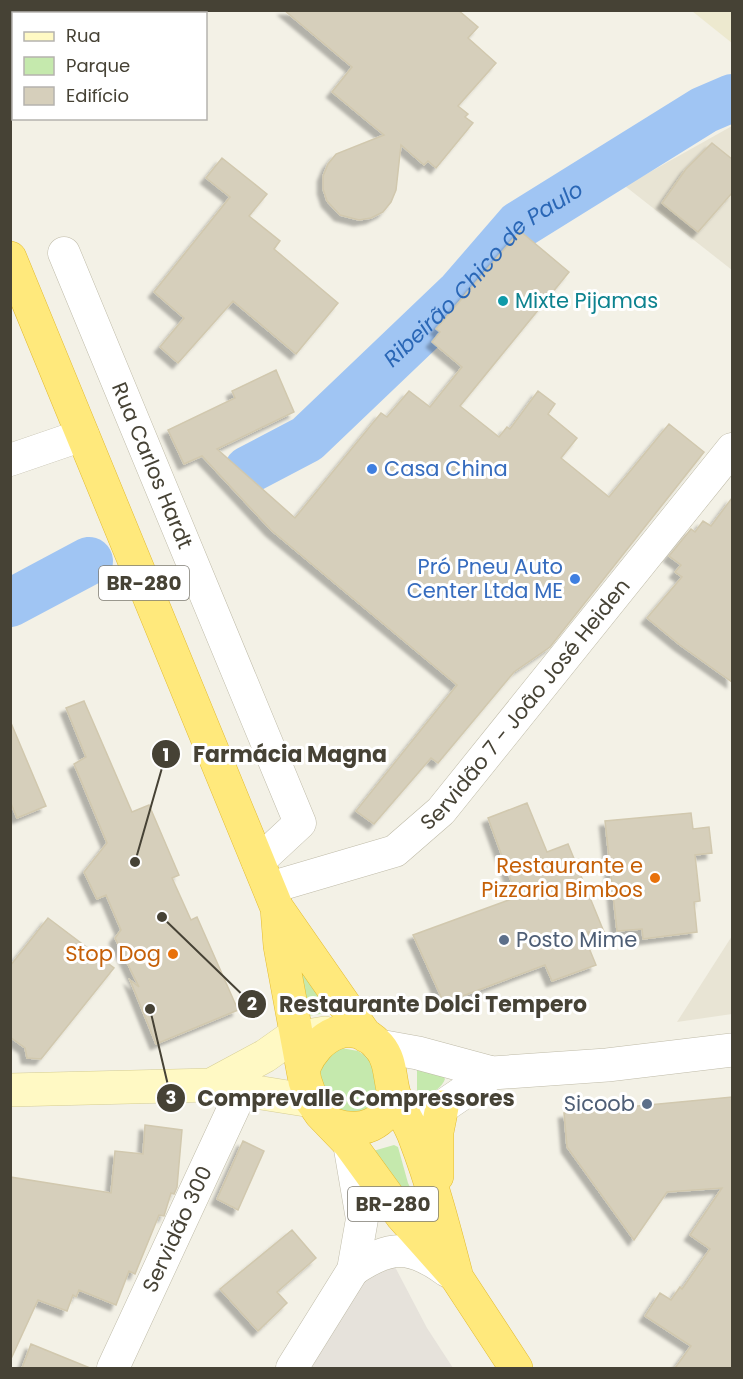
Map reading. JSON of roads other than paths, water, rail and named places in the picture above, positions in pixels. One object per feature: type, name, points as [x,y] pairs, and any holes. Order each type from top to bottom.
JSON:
[{"type":"highway","name":"BR-280","points":[[10,258],[268,886],[360,1038]]},
{"type":"highway","name":"BR-280","points":[[268,886],[301,1051]]},
{"type":"highway","points":[[360,1038],[388,1061],[401,1108]]},
{"type":"highway","points":[[301,1051],[312,1101],[349,1132]]},
{"type":"highway","points":[[437,1205],[437,1132],[442,1107]]},
{"type":"highway","name":"BR-280","points":[[401,1108],[437,1205],[457,1278]]},
{"type":"highway","name":"BR-280","points":[[349,1132],[407,1222],[457,1278],[516,1368]]},
{"type":"main road","points":[[227,1087],[284,1041],[301,1051],[360,1038]]},
{"type":"main road","points":[[10,1090],[227,1087],[312,1101]]},
{"type":"street","name":"Rua Carlos Hardt","points":[[64,253],[300,823],[268,886]]},
{"type":"street","points":[[10,460],[83,435]]},
{"type":"street","name":"Servidão 7 - João José Heiden","points":[[268,886],[395,851],[416,836],[441,811],[732,449]]},
{"type":"street","points":[[360,1038],[492,1073],[607,1065],[732,1050]]},
{"type":"street","points":[[292,1368],[353,1270],[362,1219],[349,1132],[401,1108],[442,1107],[492,1073]]},
{"type":"street","name":"Servidão 300","points":[[113,1368],[227,1087]]},
{"type":"street","points":[[353,1270],[380,1254],[401,1250],[414,1251],[430,1258],[457,1278]]},
{"type":"waterway","name":"Ribeirão Chico de Paulo","points":[[248,470],[307,439],[461,292],[519,225],[704,110],[732,98]]},
{"type":"waterway","name":"Ribeirão Chico de Paulo","points":[[10,603],[89,561]]},
{"type":"place","name":"Mixte Pijamas","points":[[503,301]]},
{"type":"place","name":"Casa China","points":[[372,469]]},
{"type":"place","name":"Pró Pneu Auto Center Ltda ME","points":[[575,579]]},
{"type":"place","name":"Farmácia Magna","points":[[135,862]]},
{"type":"place","name":"Restaurante e Pizzaria Bimbos","points":[[655,878]]},
{"type":"place","name":"Restaurante Dolci Tempero","points":[[162,917]]},
{"type":"place","name":"Posto Mime","points":[[504,940]]},
{"type":"place","name":"Stop Dog","points":[[173,954]]},
{"type":"place","name":"Comprevalle Compressores","points":[[150,1009]]},
{"type":"place","name":"Sicoob","points":[[647,1104]]}]
